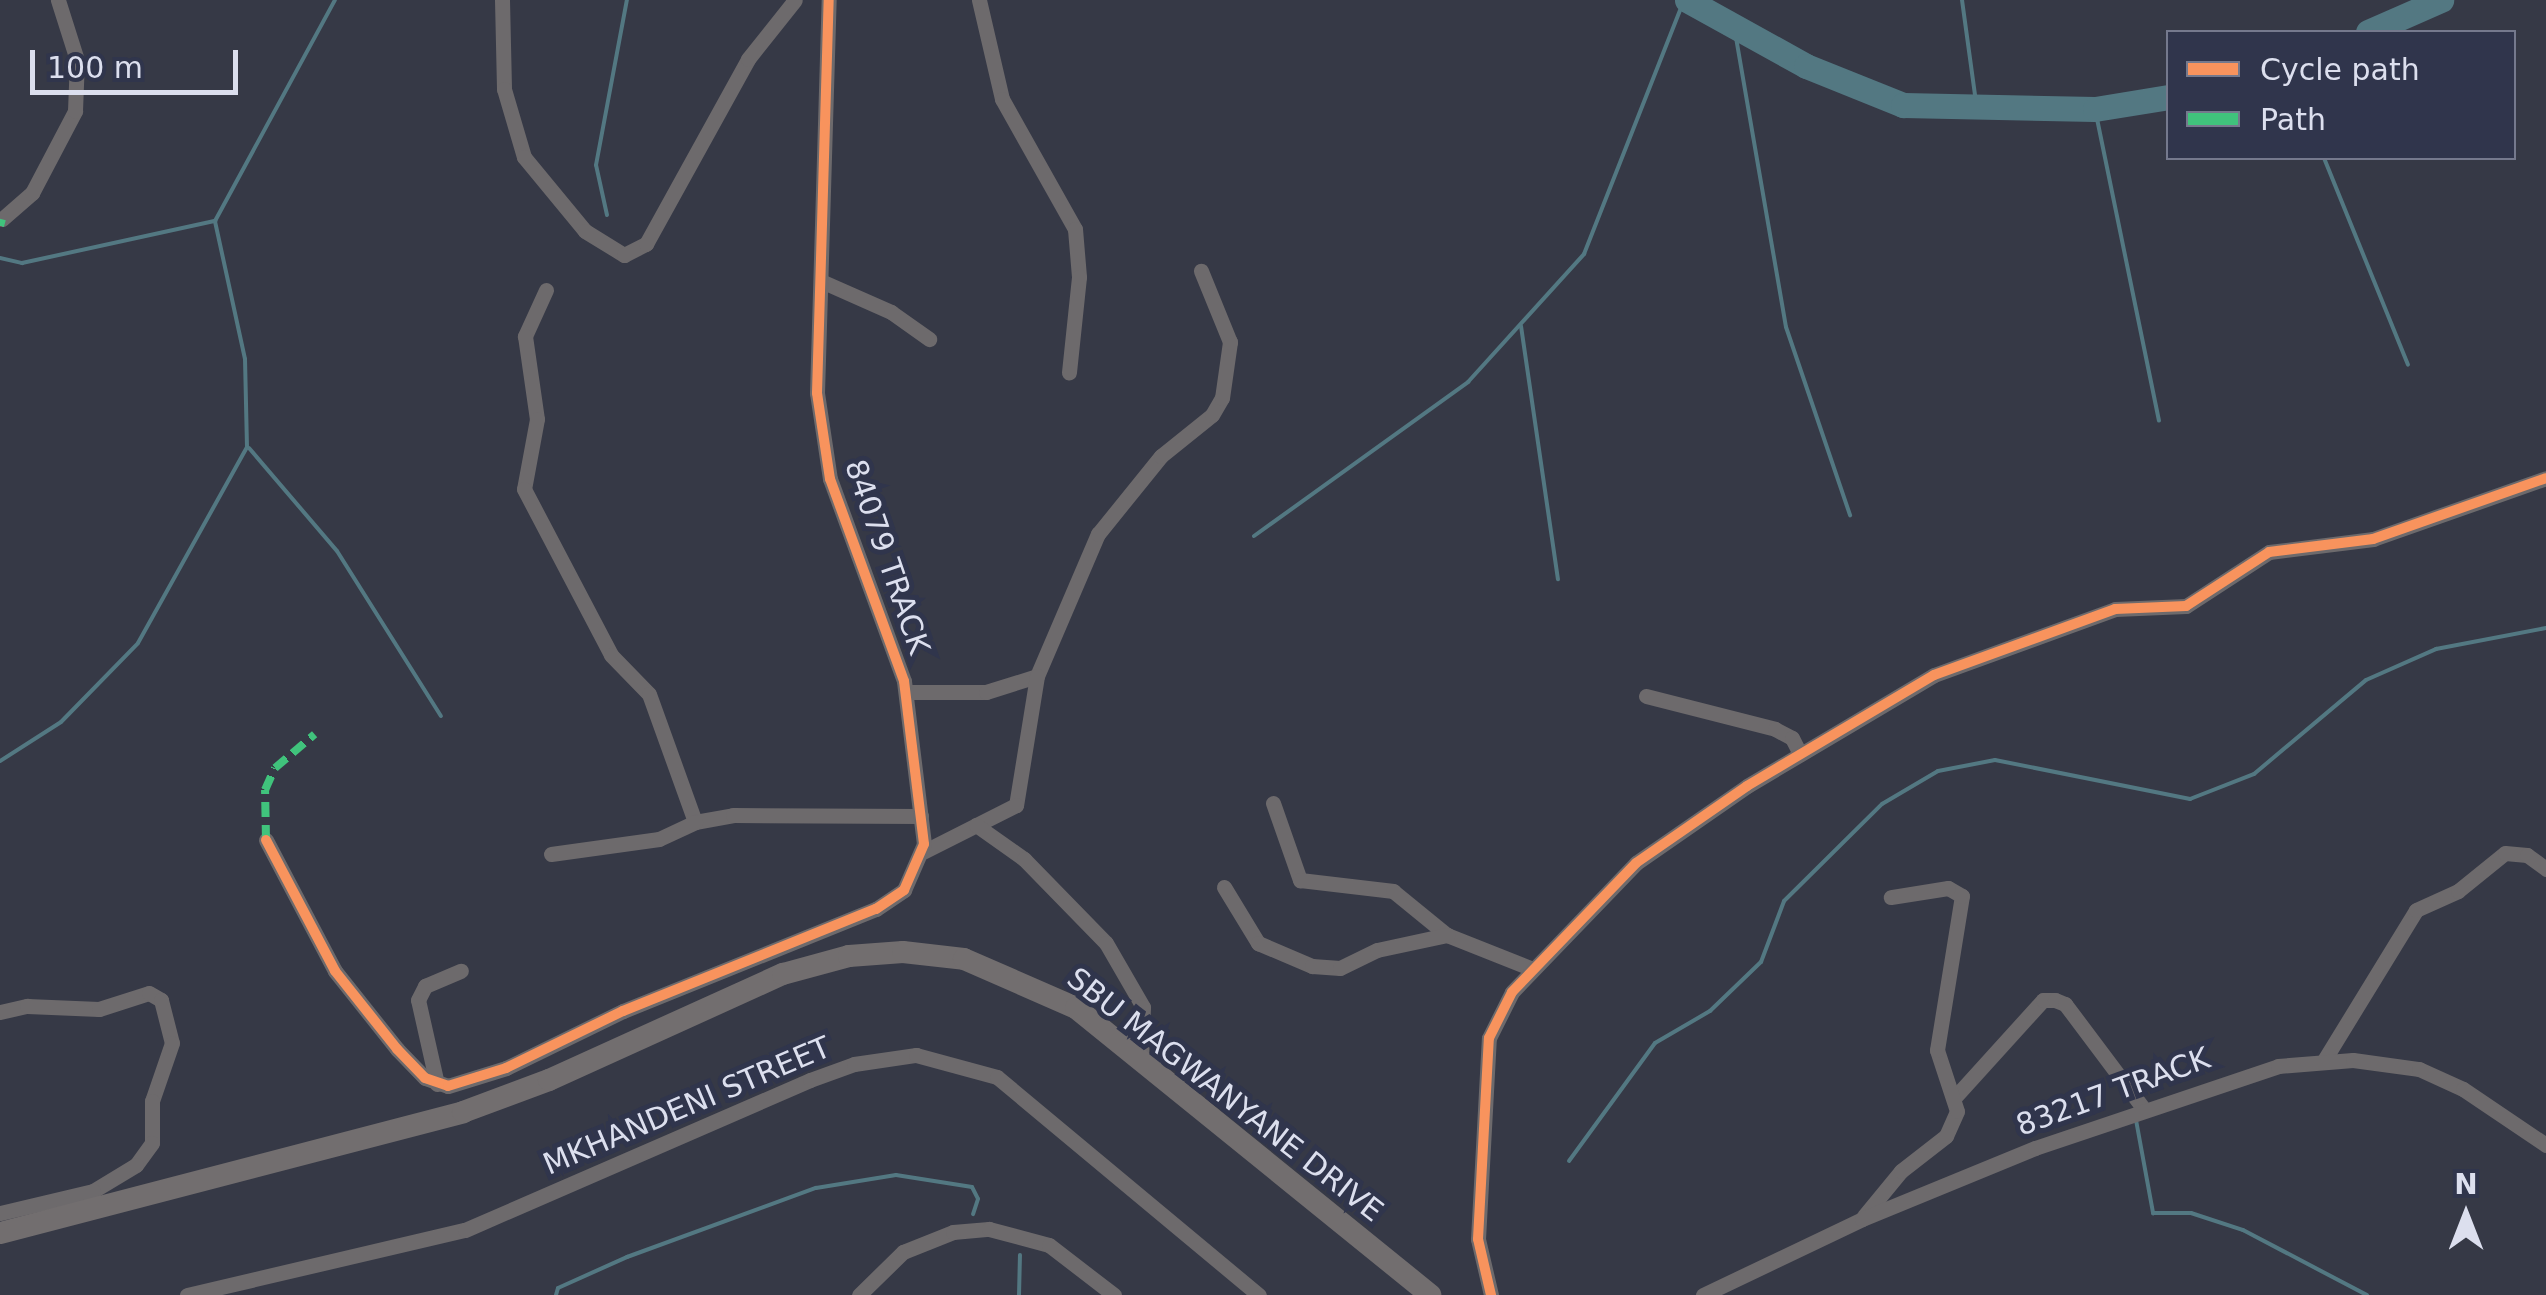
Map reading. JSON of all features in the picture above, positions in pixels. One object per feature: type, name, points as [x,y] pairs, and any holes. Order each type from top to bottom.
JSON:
[{"type":"main road","name":"SBU MAGWANYANE DRIVE","points":[[0,1233],[95,1199],[463,1112],[804,966],[903,952],[964,959],[1022,980],[1076,1008],[1430,1295]]},
{"type":"street","points":[[2,219],[32,193],[74,111],[76,60],[58,0]]},
{"type":"street","points":[[502,0],[504,89],[524,157],[585,231],[624,256],[646,244],[748,59],[795,0]]},
{"type":"street","points":[[979,0],[1002,99],[1075,229],[1079,277],[1069,372]]},
{"type":"street","name":"84079 TRACK","points":[[826,4],[821,281],[815,363],[830,478],[906,692],[922,852]]},
{"type":"street","points":[[266,840],[335,971],[363,998],[387,1038],[437,1084],[455,1086],[506,1068],[634,1008],[876,909],[904,890],[922,852],[1016,805],[1036,676],[1098,534],[1161,456],[1212,415],[1222,398],[1230,342],[1201,271]]},
{"type":"street","points":[[821,281],[891,312],[929,338]]},
{"type":"street","points":[[546,290],[525,336],[537,409],[534,447],[523,475],[526,495],[611,656],[650,694],[695,822]]},
{"type":"street","points":[[1491,1295],[1478,1239],[1489,1038],[1502,1007],[1532,969],[1636,863],[1800,754],[1950,668],[2115,609],[2186,606],[2269,552],[2373,539],[2546,478]]},
{"type":"street","points":[[906,692],[986,692],[1036,676]]},
{"type":"street","points":[[1646,696],[1776,728],[1792,738],[1800,754]]},
{"type":"street","points":[[1273,803],[1300,880],[1393,891],[1447,935],[1532,969]]},
{"type":"street","points":[[551,854],[659,839],[695,822],[733,815],[920,816]]},
{"type":"street","points":[[976,826],[1024,859],[1106,943],[1143,1008],[1141,1060]]},
{"type":"street","points":[[2323,1062],[2416,910],[2458,891],[2505,853],[2527,855],[2546,869]]},
{"type":"street","points":[[1224,887],[1251,937],[1312,966],[1340,968],[1377,950],[1447,935]]},
{"type":"street","points":[[1862,1219],[1902,1170],[1946,1136],[1957,1117],[1955,1097],[1937,1050],[1962,896],[1948,888],[1891,898]]},
{"type":"street","points":[[437,1084],[418,1000],[425,986],[462,972]]},
{"type":"street","points":[[0,1012],[27,1006],[90,1010],[143,993],[159,996],[172,1043],[152,1101],[152,1143],[145,1154],[95,1199],[0,1213]]},
{"type":"street","points":[[1955,1097],[2043,1000],[2055,1000],[2065,1004],[2143,1108]]},
{"type":"street","points":[[634,1008],[651,1032]]},
{"type":"street","name":"MKHANDENI STREET","points":[[187,1295],[466,1230],[810,1080],[854,1064],[916,1055],[997,1077],[1259,1295]]},
{"type":"street","name":"83217 TRACK","points":[[1703,1295],[1862,1219],[2143,1108],[2243,1074],[2323,1062],[2419,1069],[2463,1089],[2546,1145]]},
{"type":"street","points":[[859,1295],[903,1252],[952,1232],[988,1229],[1049,1244],[1114,1295]]},
{"type":"waterway","points":[[0,258],[22,263],[215,221],[335,0]]},
{"type":"waterway","points":[[607,215],[596,165],[627,0]]},
{"type":"waterway","points":[[1254,536],[1468,382],[1584,254],[1684,0]]},
{"type":"waterway","points":[[1687,0],[1806,66],[1903,105],[2095,109],[2166,97]]},
{"type":"waterway","points":[[1962,0],[1977,109]]},
{"type":"waterway","points":[[2373,30],[2441,0]]},
{"type":"waterway","points":[[1734,26],[1786,327],[1850,515]]},
{"type":"waterway","points":[[2095,109],[2159,421]]},
{"type":"waterway","points":[[2325,160],[2408,365]]},
{"type":"waterway","points":[[0,761],[61,722],[138,643],[247,447],[245,359],[215,221]]},
{"type":"waterway","points":[[1521,326],[1558,579]]},
{"type":"waterway","points":[[249,448],[337,551],[441,716]]},
{"type":"waterway","points":[[1569,1161],[1655,1043],[1710,1011],[1761,962],[1784,901],[1882,804],[1938,771],[1995,760],[2190,799],[2254,774],[2366,680],[2436,649],[2546,628]]},
{"type":"waterway","points":[[2136,1120],[2153,1213],[2191,1213],[2243,1230],[2367,1295]]},
{"type":"waterway","points":[[556,1295],[558,1288],[627,1257],[816,1188],[896,1175],[972,1187],[978,1199],[973,1214]]},
{"type":"waterway","points":[[1019,1295],[1020,1255]]},
{"type":"marked path","points":[[0,226],[2,219]]},
{"type":"marked path","points":[[266,840],[265,790],[275,768],[315,734]]},
{"type":"cycle path","points":[[266,840],[335,971],[425,1078],[448,1086],[506,1068],[623,1011],[876,909],[904,890],[924,844],[904,681],[830,479],[817,393],[829,0]]},
{"type":"cycle path","points":[[1491,1295],[1478,1239],[1489,1038],[1512,992],[1636,863],[1747,786],[1934,675],[2115,609],[2186,606],[2269,552],[2373,539],[2546,478]]}]
